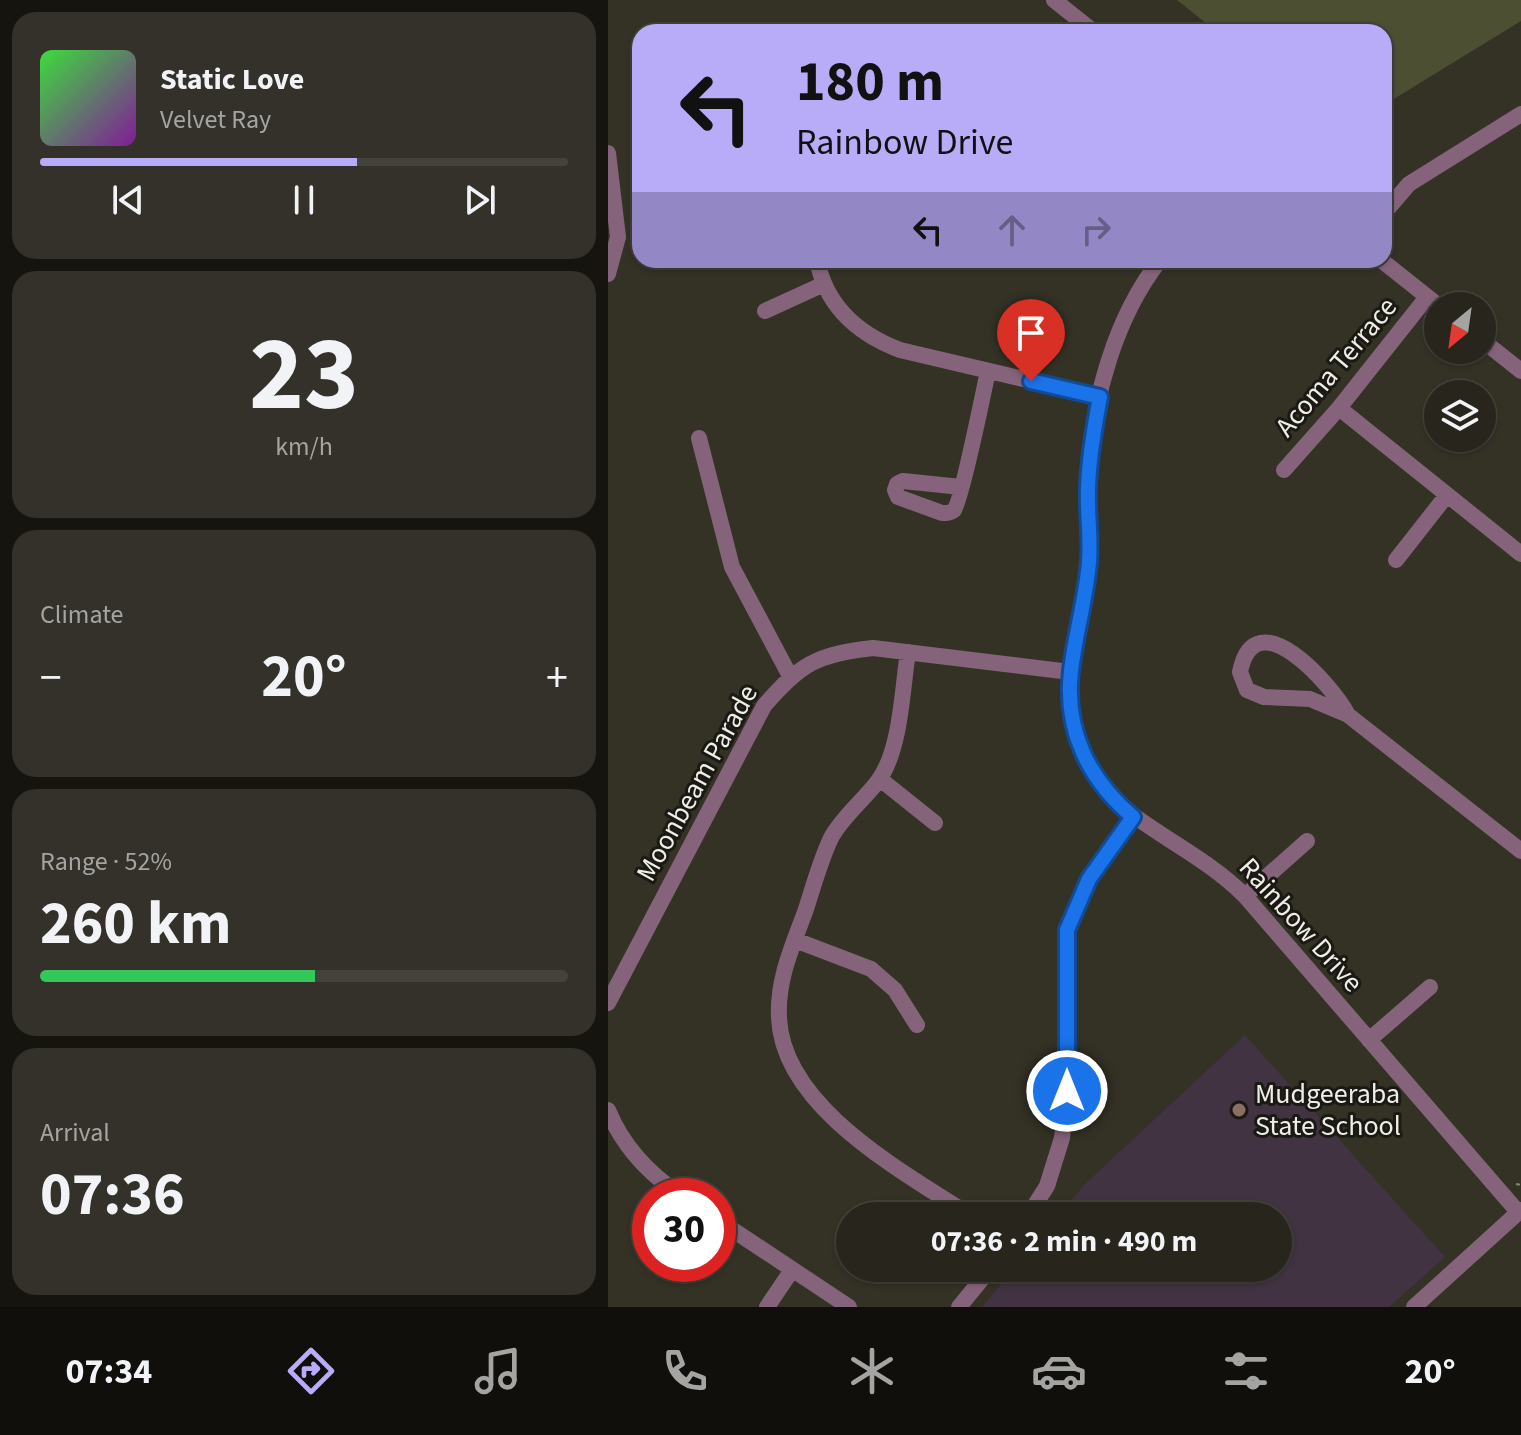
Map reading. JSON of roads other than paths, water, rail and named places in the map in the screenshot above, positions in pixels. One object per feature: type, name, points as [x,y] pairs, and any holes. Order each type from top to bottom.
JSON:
[{"type":"street","points":[[1054,0],[1084,24]]},
{"type":"street","points":[[1392,204],[1409,184],[1521,114]]},
{"type":"street","points":[[608,153],[618,237],[608,274]]},
{"type":"street","points":[[819,268],[824,284],[841,312],[874,339],[900,350],[1100,397]]},
{"type":"street","name":"Rainbow Drive","points":[[1151,268],[1131,306],[1107,368],[1089,465],[1087,582],[1070,672],[1069,705],[1080,749],[1099,783],[1133,817],[1217,871],[1245,896],[1520,1211]]},
{"type":"street","points":[[1391,268],[1424,294]]},
{"type":"street","points":[[765,311],[824,284]]},
{"type":"street","name":"Acoma Terrace","points":[[1284,470],[1424,311]]},
{"type":"street","points":[[1496,351],[1521,371]]},
{"type":"street","points":[[961,487],[988,371]]},
{"type":"street","points":[[1339,408],[1521,554]]},
{"type":"street","points":[[699,438],[732,567],[790,676]]},
{"type":"street","points":[[1396,560],[1447,495]]},
{"type":"street","points":[[1348,715],[1313,672],[1287,649],[1268,643],[1247,652],[1240,677],[1247,690],[1255,695],[1310,699],[1348,715],[1521,851]]},
{"type":"street","name":"Moonbeam Parade","points":[[608,1003],[764,706],[790,676],[820,658],[873,648],[1070,672]]},
{"type":"street","points":[[908,652],[892,750],[880,779],[832,836],[783,968],[778,1019],[789,1057],[806,1088],[834,1120],[881,1157],[950,1202]]},
{"type":"street","points":[[880,779],[935,823]]},
{"type":"street","points":[[1037,1202],[1047,1186],[1062,1138],[1067,1091],[1067,930],[1089,879],[1133,817]]},
{"type":"street","points":[[1245,896],[1307,841]]},
{"type":"street","points":[[795,940],[871,969],[895,990],[917,1025]]},
{"type":"street","points":[[1369,1040],[1430,987]]},
{"type":"street","points":[[608,1110],[616,1130],[635,1157],[660,1178]]},
{"type":"street","points":[[1414,1307],[1520,1211]]},
{"type":"street","points":[[736,1232],[849,1307]]},
{"type":"street","points":[[767,1307],[792,1270]]},
{"type":"street","points":[[959,1307],[980,1282]]},
{"type":"place","name":"Mudgeeraba State School","points":[[1239,1110]]}]
